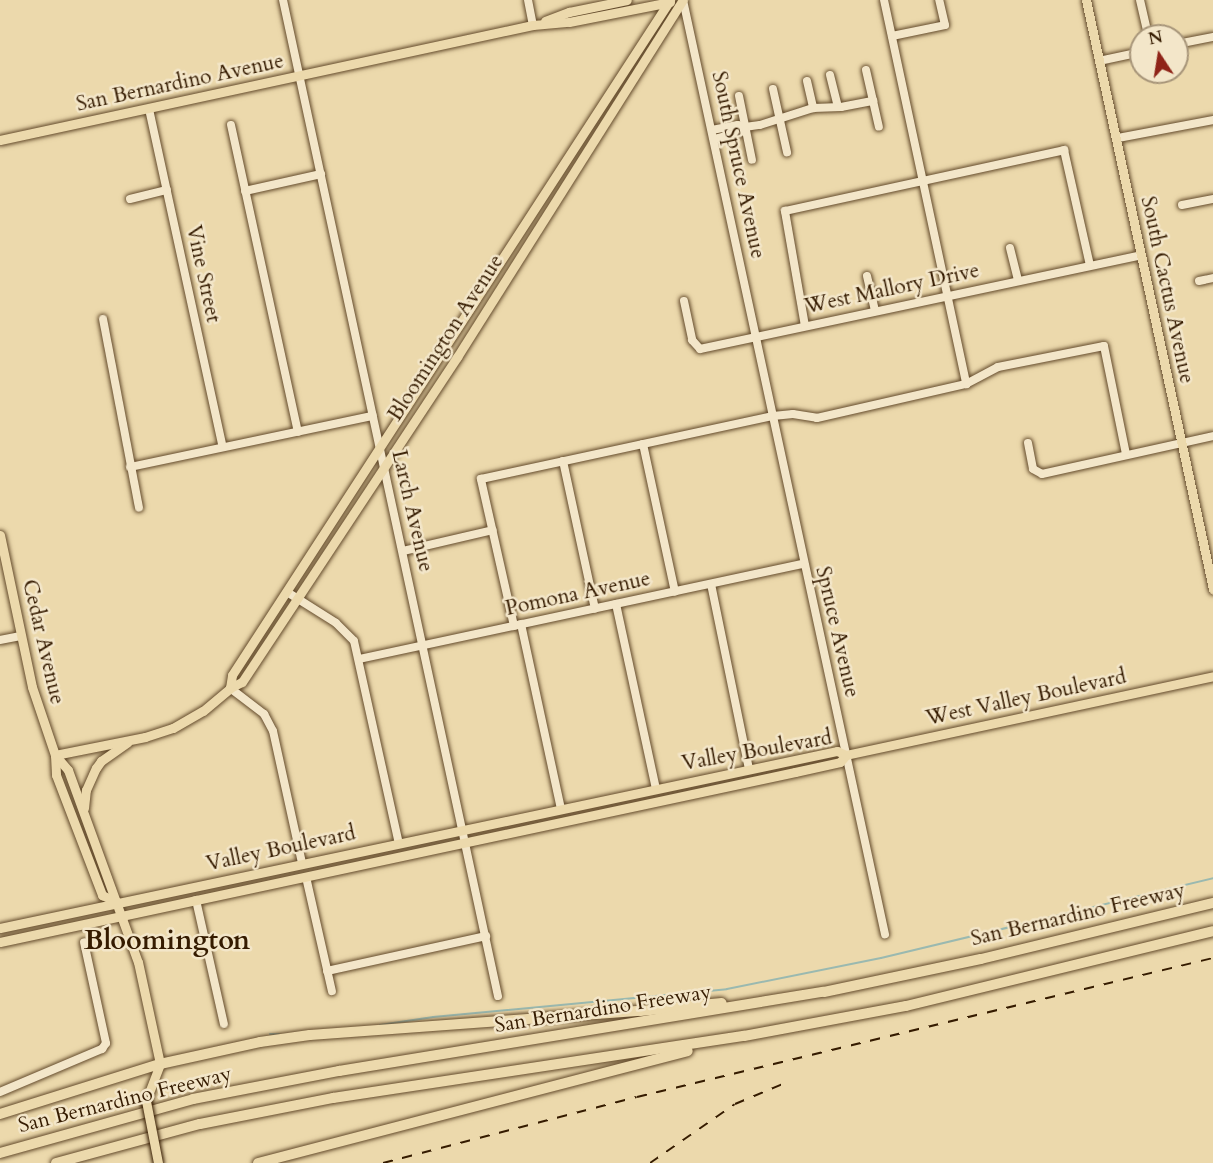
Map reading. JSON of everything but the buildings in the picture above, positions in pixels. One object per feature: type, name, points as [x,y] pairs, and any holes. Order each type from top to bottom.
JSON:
[{"type":"highway","name":"San Bernardino Freeway","points":[[0,1153],[204,1097],[339,1071],[817,993],[981,959],[1213,903]]},
{"type":"highway","name":"San Bernardino Freeway","points":[[56,1163],[200,1124],[333,1098],[744,1036],[906,1006],[1213,931]]},
{"type":"highway","points":[[0,1114],[160,1064],[260,1042],[310,1035],[640,1011],[736,1001],[802,990],[817,993]]},
{"type":"highway","points":[[258,1163],[744,1036]]},
{"type":"main road","points":[[533,26],[569,12],[627,0]]},
{"type":"main road","points":[[533,26],[569,22],[682,0]]},
{"type":"main road","name":"Bloomington Avenue","points":[[55,755],[159,733],[189,720],[230,688],[242,682],[494,298],[682,0]]},
{"type":"main road","name":"South Cactus Avenue","points":[[1086,0],[1118,138],[1213,589]]},
{"type":"main road","name":"Bloomington Avenue","points":[[230,688],[232,675],[669,1]]},
{"type":"main road","points":[[637,9],[645,15],[650,31]]},
{"type":"main road","name":"San Bernardino Avenue","points":[[0,140],[533,26]]},
{"type":"main road","points":[[553,203],[558,185],[571,165],[567,158]]},
{"type":"main road","points":[[482,290],[494,298]]},
{"type":"main road","name":"Cedar Avenue","points":[[0,535],[32,687],[55,755],[56,775],[102,896],[117,902]]},
{"type":"main road","name":"West Valley Boulevard","points":[[846,755],[1213,676]]},
{"type":"main road","points":[[83,810],[86,790],[96,768],[101,761],[132,740]]},
{"type":"main road","name":"Valley Boulevard","points":[[0,928],[837,750],[846,755],[840,762],[0,942]]},
{"type":"main road","name":"Cedar Avenue","points":[[55,755],[68,770],[138,962],[160,1064]]},
{"type":"main road","points":[[158,1163],[146,1101],[160,1064]]},
{"type":"street","name":"Larch Avenue","points":[[283,0],[498,996]]},
{"type":"street","points":[[528,0],[533,26]]},
{"type":"street","name":"South Spruce Avenue","points":[[682,0],[756,338]]},
{"type":"street","points":[[884,0],[966,384]]},
{"type":"street","points":[[892,36],[945,26],[939,0]]},
{"type":"street","points":[[1140,0],[1145,24]]},
{"type":"street","points":[[1189,42],[1213,37]]},
{"type":"street","points":[[1099,61],[1129,55]]},
{"type":"street","points":[[866,70],[879,127]]},
{"type":"street","points":[[830,75],[838,107]]},
{"type":"street","points":[[807,81],[813,108]]},
{"type":"street","points":[[773,89],[787,152]]},
{"type":"street","points":[[739,96],[752,160]]},
{"type":"street","points":[[713,134],[738,124],[745,127],[779,120],[813,108],[838,107],[873,101]]},
{"type":"street","name":"Vine Street","points":[[149,109],[223,447]]},
{"type":"street","points":[[1118,138],[1213,120]]},
{"type":"street","points":[[231,125],[298,432]]},
{"type":"street","points":[[805,326],[785,211],[1064,150],[1090,265]]},
{"type":"street","points":[[245,191],[321,174]]},
{"type":"street","points":[[130,199],[167,190]]},
{"type":"street","points":[[1182,205],[1213,199]]},
{"type":"street","points":[[1010,248],[1018,281]]},
{"type":"street","name":"West Mallory Drive","points":[[684,301],[692,340],[700,349],[1141,255]]},
{"type":"street","points":[[867,276],[875,311]]},
{"type":"street","points":[[1199,281],[1213,278]]},
{"type":"street","points":[[103,319],[139,508]]},
{"type":"street","name":"Spruce Avenue","points":[[756,338],[885,934]]},
{"type":"street","points":[[561,809],[481,479],[773,416],[792,414],[817,418],[966,384],[998,367],[1104,346],[1126,454]]},
{"type":"street","points":[[130,467],[373,416]]},
{"type":"street","points":[[1028,443],[1035,471],[1042,474],[1213,436]]},
{"type":"street","points":[[643,444],[675,592]]},
{"type":"street","points":[[563,461],[595,609]]},
{"type":"street","points":[[403,551],[493,530]]},
{"type":"street","name":"Pomona Avenue","points":[[359,659],[804,564]]},
{"type":"street","points":[[711,584],[749,769]]},
{"type":"street","points":[[287,592],[344,629],[354,641],[399,844]]},
{"type":"street","points":[[616,604],[656,789]]},
{"type":"street","points":[[0,640],[21,636]]},
{"type":"street","points":[[230,688],[264,714],[273,731],[302,863]]},
{"type":"street","points":[[306,877],[332,991]]},
{"type":"street","points":[[196,900],[224,1024]]},
{"type":"street","points":[[327,971],[486,936]]},
{"type":"street","points":[[0,1092],[102,1049],[106,1043],[84,942]]},
{"type":"waterway","points":[[380,1025],[433,1017],[727,989],[881,958],[1213,878]]},
{"type":"waterway","points":[[270,1034],[279,1034]]},
{"type":"railway","points":[[383,1163],[637,1097],[1213,958]]},
{"type":"railway","points":[[650,1163],[735,1104],[785,1083]]},
{"type":"district","name":"Bloomington","points":[[167,941]]}]
